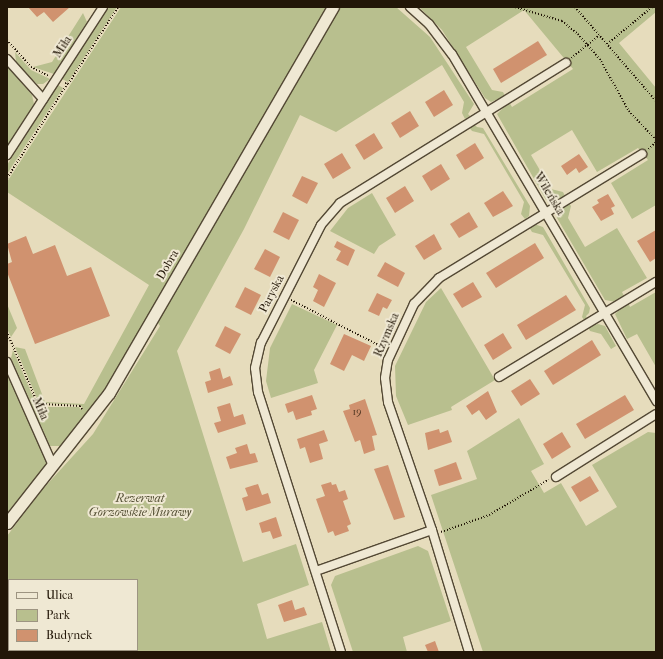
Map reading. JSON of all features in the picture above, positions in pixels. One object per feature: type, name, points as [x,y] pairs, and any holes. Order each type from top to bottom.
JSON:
[{"type":"street","name":"Miła","points":[[7,156],[103,7]]},
{"type":"street","name":"Dobra","points":[[7,523],[91,419],[109,393],[333,7]]},
{"type":"street","name":"Wileńska","points":[[410,7],[429,24],[452,54],[656,401]]},
{"type":"street","points":[[7,58],[43,99]]},
{"type":"street","name":"Paryska","points":[[341,652],[256,380],[259,347],[321,225],[340,203],[566,63]]},
{"type":"street","name":"Rzymska","points":[[469,652],[433,533],[386,394],[386,369],[391,351],[414,304],[434,282],[545,211],[642,154]]},
{"type":"street","points":[[499,378],[656,282]]},
{"type":"street","name":"Miła","points":[[7,362],[53,466]]},
{"type":"street","points":[[556,477],[656,414]]},
{"type":"street","points":[[316,571],[433,533]]},
{"type":"path","points":[[515,7],[562,21],[578,34],[600,58],[629,111],[656,140]]},
{"type":"path","points":[[575,7],[656,101]]},
{"type":"path","points":[[607,44],[652,7]]},
{"type":"path","points":[[566,63],[599,35]]},
{"type":"path","points":[[7,178],[68,84]]},
{"type":"path","points":[[284,297],[391,351]]},
{"type":"path","points":[[7,332],[36,399],[52,405],[80,406],[91,419]]},
{"type":"path","points":[[433,533],[489,515],[542,482],[556,477]]},
{"type":"green space","points":[[109,7],[117,7],[68,82],[62,79]]},
{"type":"green space","name":"Rezerwat Gorzowskie Murawy","points":[[121,7],[396,7],[430,37],[474,104],[468,114],[470,116],[465,119],[462,113],[464,102],[442,65],[336,132],[300,115],[244,229],[177,351],[243,562],[296,544],[309,585],[257,604],[267,639],[322,622],[331,652],[7,652],[7,536],[42,490],[93,434],[160,326],[151,313],[108,385],[71,437],[61,446],[50,446],[11,358],[13,350],[34,399],[45,407],[79,407],[81,410],[82,407],[80,405],[46,403],[37,398],[15,347],[25,349],[45,402],[84,404],[149,285],[7,192],[7,182]]},
{"type":"green space","points":[[419,7],[656,7],[656,12],[619,43],[656,88],[656,205],[632,219],[611,183],[648,160],[638,148],[597,172],[572,130],[531,155],[551,189],[563,192],[565,196],[555,201],[546,200],[497,114],[509,102],[512,107],[573,69],[524,10],[466,47],[492,90],[503,92],[505,96],[491,102],[485,98],[442,30]]},
{"type":"green space","points":[[83,13],[87,22],[54,74],[33,67],[52,62]]},
{"type":"green space","points":[[15,52],[31,70],[50,79],[43,84],[37,84],[16,62]]},
{"type":"green space","points":[[7,66],[32,95],[34,104],[7,146]]},
{"type":"green space","points":[[58,85],[63,88],[7,174],[7,165]]},
{"type":"green space","points":[[474,124],[477,127],[483,128],[530,206],[529,216],[525,219],[521,214],[524,202],[484,134],[472,131],[469,127]]},
{"type":"green space","points":[[372,193],[396,235],[379,246],[374,254],[330,231],[348,208]]},
{"type":"green space","points":[[568,202],[571,206],[568,218],[585,247],[617,228],[647,278],[622,292],[624,296],[616,302],[605,300],[557,218],[556,211]]},
{"type":"green space","points":[[534,224],[543,227],[590,308],[589,313],[586,316],[587,318],[584,320],[582,317],[585,305],[543,235],[532,232],[529,227]]},
{"type":"green space","points":[[441,288],[495,380],[451,407],[452,410],[408,425],[396,396],[395,366],[426,302]]},
{"type":"green space","points":[[656,292],[656,367],[637,334],[627,339],[615,314],[628,302],[630,307]]},
{"type":"green space","points":[[7,304],[17,328],[11,337],[7,329]]},
{"type":"green space","points":[[292,304],[337,325],[314,370],[318,383],[271,398],[266,381],[270,348]]},
{"type":"green space","points":[[598,324],[605,326],[616,346],[611,349],[601,334],[590,331],[588,327]]},
{"type":"green space","points":[[7,375],[47,464],[7,513]]},
{"type":"green space","points":[[519,418],[544,464],[531,471],[544,493],[561,483],[586,526],[617,507],[592,465],[648,432],[656,433],[656,652],[483,652],[431,495],[477,479],[467,451]]},
{"type":"green space","points":[[418,546],[428,551],[451,621],[403,637],[407,652],[353,652],[331,585],[335,576]]},
{"type":"building","points":[[28,7],[70,7],[53,22],[44,12],[37,17]]},
{"type":"building","points":[[538,41],[547,55],[501,83],[493,69]]},
{"type":"building","points":[[444,90],[453,105],[434,117],[425,102]]},
{"type":"building","points":[[410,111],[419,126],[400,138],[391,123]]},
{"type":"building","points":[[374,133],[383,148],[364,160],[355,145]]},
{"type":"building","points":[[475,143],[484,158],[465,170],[456,155]]},
{"type":"building","points":[[342,153],[351,168],[333,179],[324,164]]},
{"type":"building","points":[[579,154],[588,167],[579,173],[576,168],[567,175],[561,166]]},
{"type":"building","points":[[441,164],[450,179],[431,191],[422,176]]},
{"type":"building","points":[[302,176],[318,183],[307,204],[292,196]]},
{"type":"building","points":[[405,186],[414,201],[395,213],[386,198]]},
{"type":"building","points":[[503,191],[513,206],[493,217],[484,203]]},
{"type":"building","points":[[608,194],[615,206],[611,208],[614,214],[601,221],[592,207],[599,203],[597,200]]},
{"type":"building","points":[[283,212],[299,220],[289,240],[273,232]]},
{"type":"building","points":[[469,212],[478,227],[459,238],[450,224]]},
{"type":"building","points":[[656,230],[656,258],[650,262],[637,241]]},
{"type":"building","points":[[434,234],[442,249],[424,260],[415,246]]},
{"type":"building","points":[[26,236],[33,254],[55,245],[67,276],[91,267],[110,316],[35,344],[7,272],[7,264],[12,262],[7,244]]},
{"type":"building","points":[[337,241],[355,250],[348,266],[336,260],[341,251],[334,247]]},
{"type":"building","points":[[535,243],[544,258],[496,288],[486,273]]},
{"type":"building","points":[[265,249],[280,257],[270,277],[254,269]]},
{"type":"building","points":[[385,262],[405,273],[398,287],[377,276]]},
{"type":"building","points":[[319,274],[336,283],[324,307],[313,301],[318,290],[313,287]]},
{"type":"building","points":[[473,282],[482,297],[462,308],[453,294]]},
{"type":"building","points":[[245,287],[261,295],[251,315],[235,307]]},
{"type":"building","points":[[377,293],[392,300],[387,309],[383,307],[379,316],[368,311]]},
{"type":"building","points":[[566,295],[576,310],[526,340],[517,325]]},
{"type":"building","points":[[225,326],[241,334],[230,354],[215,346]]},
{"type":"building","points":[[503,333],[512,348],[493,360],[484,345]]},
{"type":"building","points":[[344,334],[371,346],[364,361],[352,355],[344,371],[330,364]]},
{"type":"building","points":[[592,340],[601,355],[553,385],[544,371]]},
{"type":"building","points":[[220,368],[223,379],[230,376],[233,385],[208,393],[205,382],[211,380],[209,372]]},
{"type":"building","points":[[530,379],[540,394],[521,406],[511,391]]},
{"type":"building","points":[[488,391],[497,412],[486,420],[479,410],[472,415],[466,406]]},
{"type":"building","points":[[312,395],[317,409],[311,411],[312,415],[296,420],[293,411],[288,413],[285,404]]},
{"type":"building","points":[[625,395],[634,410],[585,439],[576,424]]},
{"type":"building","points":[[365,399],[377,435],[372,436],[375,450],[364,454],[360,440],[355,442],[343,411],[350,409],[349,405]]},
{"type":"building","points":[[230,403],[234,417],[243,414],[246,424],[218,433],[214,423],[221,421],[217,407]]},
{"type":"building","points":[[439,429],[440,433],[448,430],[452,442],[428,450],[425,433]]},
{"type":"building","points":[[324,430],[328,441],[319,444],[323,459],[310,463],[305,447],[300,449],[297,439]]},
{"type":"building","points":[[562,432],[571,447],[552,459],[543,444]]},
{"type":"building","points":[[247,444],[250,454],[255,453],[258,462],[230,469],[226,457],[237,453],[235,448]]},
{"type":"building","points":[[456,462],[462,479],[439,486],[434,470]]},
{"type":"building","points":[[388,465],[405,517],[394,520],[374,469]]},
{"type":"building","points":[[590,476],[599,491],[580,502],[571,487]]},
{"type":"building","points":[[331,482],[332,485],[336,484],[339,492],[345,490],[348,499],[343,501],[351,524],[347,526],[349,531],[335,536],[333,531],[328,533],[316,499],[325,496],[321,485]]},
{"type":"building","points":[[258,484],[262,495],[268,493],[271,503],[246,511],[242,498],[248,496],[245,488]]},
{"type":"building","points":[[276,517],[282,536],[273,539],[270,531],[262,533],[259,523]]},
{"type":"building","points":[[292,600],[295,610],[304,607],[307,615],[284,622],[278,605]]},
{"type":"building","points":[[435,641],[439,652],[428,652],[425,645]]}]
